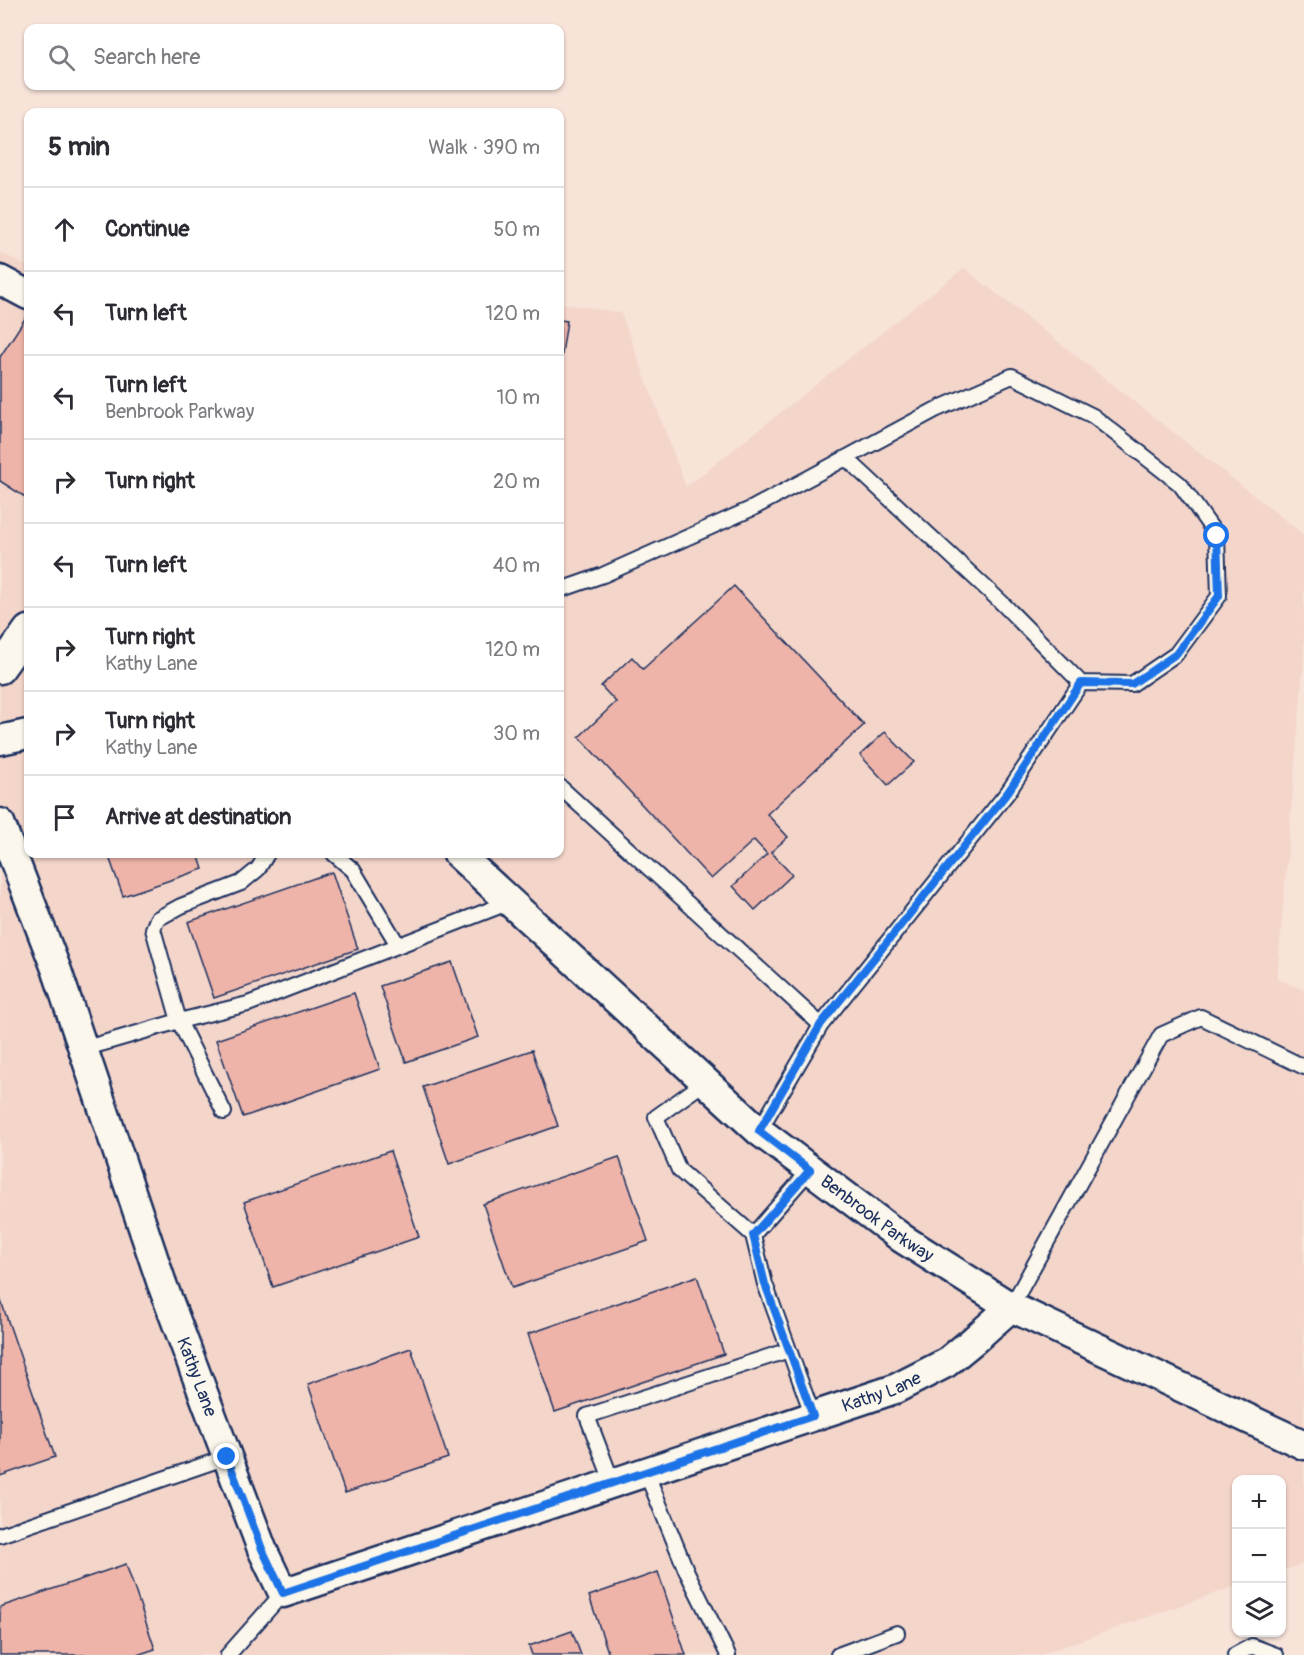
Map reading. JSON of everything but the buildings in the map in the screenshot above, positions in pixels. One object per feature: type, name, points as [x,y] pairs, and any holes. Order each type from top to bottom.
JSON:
[{"type":"street","points":[[0,280],[24,294]]},
{"type":"street","points":[[0,669],[24,636]]},
{"type":"street","points":[[0,740],[24,735]]},
{"type":"street","name":"Kathy Lane","points":[[0,822],[57,971],[162,1284],[262,1549],[283,1593],[895,1389],[946,1363],[1011,1306]]},
{"type":"street","name":"Benbrook Parkway","points":[[462,858],[759,1131],[903,1239],[1011,1306],[1304,1444]]},
{"type":"lane","points":[[564,589],[603,575],[753,508],[935,410],[1012,375],[1093,416],[1180,484],[1217,536],[1219,596],[1176,654],[1132,684],[1081,683],[1001,602],[846,458]]},
{"type":"lane","points":[[759,1131],[821,1024],[1008,792],[1081,683]]},
{"type":"lane","points":[[564,791],[821,1024]]},
{"type":"lane","points":[[224,1112],[179,1021],[153,929],[157,919],[181,906],[241,883],[258,869],[265,858]]},
{"type":"lane","points":[[339,858],[353,870],[398,945]]},
{"type":"lane","points":[[83,1049],[248,1004],[510,902]]},
{"type":"lane","points":[[1011,1306],[1161,1035],[1202,1017],[1304,1067]]},
{"type":"lane","points":[[705,1082],[656,1117],[679,1170],[753,1235],[765,1284],[813,1416]]},
{"type":"lane","points":[[753,1235],[810,1170]]},
{"type":"lane","points":[[613,1484],[586,1416],[789,1350]]},
{"type":"lane","points":[[0,1535],[227,1457]]},
{"type":"lane","points":[[646,1472],[686,1570],[728,1655]]},
{"type":"lane","points":[[228,1655],[283,1593]]},
{"type":"lane","points":[[838,1655],[897,1633]]},
{"type":"lane","points":[[1235,1655],[1252,1646],[1276,1655]]},
{"type":"shaded area","points":[[0,252],[24,265],[24,858],[564,858],[564,304],[621,313],[686,487],[964,268],[1304,535],[1304,659],[1277,979],[1304,990],[1304,1563],[1286,1570],[1286,1475],[1232,1475],[1232,1587],[1039,1655],[0,1655]]},
{"type":"route","points":[[227,1457],[262,1549],[283,1593],[813,1416],[765,1284],[753,1235],[810,1170],[759,1131],[821,1024],[1008,792],[1081,683],[1132,684],[1176,654],[1219,596],[1217,536]]}]
